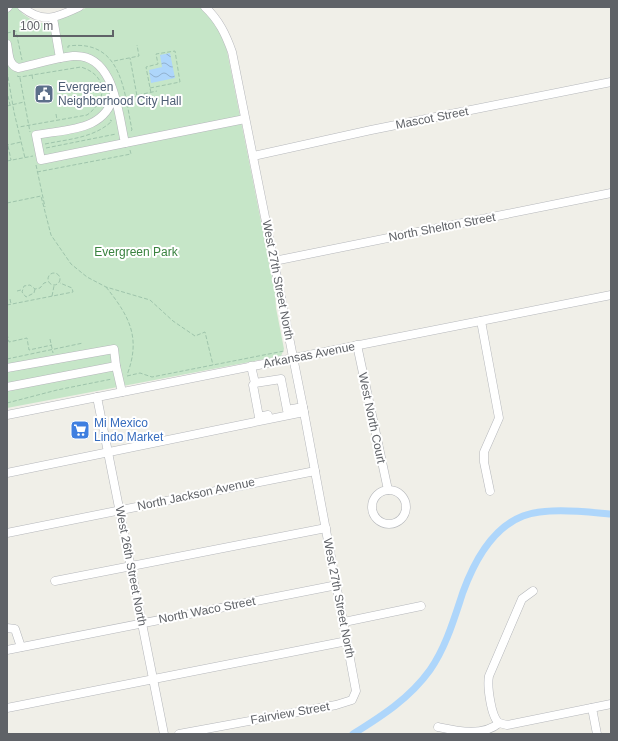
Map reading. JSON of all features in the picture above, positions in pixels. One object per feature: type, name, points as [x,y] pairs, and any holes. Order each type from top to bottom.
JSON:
[{"type":"street","points":[[22,7],[32,15],[43,18],[53,18],[79,7]]},
{"type":"street","name":"West 27th Street North","points":[[205,7],[219,22],[232,52],[304,410],[356,684],[356,696],[352,700]]},
{"type":"street","points":[[53,18],[60,58]]},
{"type":"street","points":[[7,44],[10,62],[14,67],[23,67],[74,56],[95,62],[110,80],[127,145]]},
{"type":"street","name":"Mascot Street","points":[[253,156],[371,130],[611,82]]},
{"type":"street","points":[[114,94],[112,104],[107,112],[91,125],[36,136],[41,160],[127,145],[245,119]]},
{"type":"street","name":"North Shelton Street","points":[[274,261],[611,193]]},
{"type":"street","name":"Arkansas Avenue","points":[[7,415],[251,366],[293,354],[357,345],[611,295]]},
{"type":"street","points":[[481,321],[499,418],[484,452],[484,462],[490,491]]},
{"type":"street","name":"West North Court","points":[[357,345],[388,490]]},
{"type":"street","points":[[7,368],[114,349],[122,392]]},
{"type":"street","points":[[7,387],[116,366]]},
{"type":"street","points":[[251,366],[259,417],[285,412],[287,410],[304,410]]},
{"type":"street","points":[[254,383],[281,379],[287,410]]},
{"type":"street","name":"West 26th Street North","points":[[97,397],[164,734]]},
{"type":"street","points":[[7,473],[304,410]]},
{"type":"street","name":"North Jackson Avenue","points":[[7,533],[315,470]]},
{"type":"street","points":[[388,490],[402,496],[406,506],[405,512],[399,520],[388,524],[383,523],[374,516],[372,505],[377,495],[388,490]]},
{"type":"street","points":[[55,581],[326,528]]},
{"type":"street","name":"North Waco Street","points":[[7,650],[337,585]]},
{"type":"street","points":[[533,591],[522,599],[489,676],[488,686],[494,716],[499,723],[507,725],[611,704]]},
{"type":"street","points":[[344,622],[421,606]]},
{"type":"street","points":[[7,628],[15,629],[21,647]]},
{"type":"street","points":[[7,708],[153,678],[347,641]]},
{"type":"street","name":"Fairview Street","points":[[179,734],[336,705],[352,700]]},
{"type":"street","points":[[592,708],[597,734]]},
{"type":"street","points":[[438,727],[465,732],[476,732],[494,728],[499,723]]},
{"type":"path","points":[[7,33],[16,31],[25,76]]},
{"type":"path","points":[[113,62],[139,56],[137,45]]},
{"type":"path","points":[[44,148],[132,130],[120,74],[113,62],[102,51],[88,46],[68,46],[69,52]]},
{"type":"path","points":[[150,88],[180,82],[175,51],[156,54],[158,64],[146,67],[150,88],[151,93]]},
{"type":"path","points":[[130,58],[137,96]]},
{"type":"path","points":[[15,75],[20,77],[81,67],[90,70],[100,82],[102,95],[96,108],[87,115],[19,127]]},
{"type":"path","points":[[9,68],[11,73]]},
{"type":"path","points":[[7,70],[11,105]]},
{"type":"path","points":[[32,75],[33,82]]},
{"type":"path","points":[[20,77],[30,133]]},
{"type":"path","points":[[126,98],[157,91]]},
{"type":"path","points":[[8,96],[19,127],[25,158]]},
{"type":"path","points":[[7,106],[24,102]]},
{"type":"path","points":[[56,114],[57,120]]},
{"type":"path","points":[[7,142],[11,160]]},
{"type":"path","points":[[8,145],[22,142]]},
{"type":"path","points":[[37,172],[131,154],[127,145]]},
{"type":"path","points":[[7,161],[34,156],[51,235],[71,264],[87,277],[106,286],[150,300],[172,321],[195,336],[205,332],[213,365]]},
{"type":"path","points":[[7,203],[41,196],[48,222]]},
{"type":"path","points":[[48,282],[49,275],[58,273],[61,278],[60,283]]},
{"type":"path","points":[[48,282],[54,286]]},
{"type":"path","points":[[30,301],[30,296],[34,293],[35,289],[40,288],[44,283],[48,282]]},
{"type":"path","points":[[7,305],[73,292],[72,288],[60,283],[54,286]]},
{"type":"path","points":[[17,291],[22,290],[24,286],[28,284],[33,286],[35,289]]},
{"type":"path","points":[[52,297],[54,286]]},
{"type":"path","points":[[106,286],[124,313],[131,328],[134,341],[133,356],[126,376],[140,373],[152,378],[213,365],[293,354]]},
{"type":"path","points":[[22,290],[25,295],[30,296]]},
{"type":"path","points":[[10,299],[11,304]]},
{"type":"path","points":[[7,334],[9,342],[27,338],[29,350],[52,345]]},
{"type":"path","points":[[7,359],[83,343]]},
{"type":"path","points":[[7,403],[56,390],[119,378]]},
{"type":"green space","name":"Evergreen Park","points":[[7,7],[18,7],[23,14],[40,23],[51,23],[88,7],[201,7],[214,22],[223,39],[227,51],[275,292],[276,308],[284,349],[281,356],[7,408]]},
{"type":"water","points":[[170,53],[175,78],[151,83],[149,70],[162,67],[160,55]]},
{"type":"waterway","points":[[353,734],[395,706],[414,689],[430,670],[441,652],[467,581],[473,569],[493,537],[502,529],[512,521],[533,513],[578,511],[611,514]]},
{"type":"place","name":"Evergreen Neighborhood City Hall","points":[[44,94]]},
{"type":"place","name":"Mi Mexico Lindo Market","points":[[80,430]]}]
